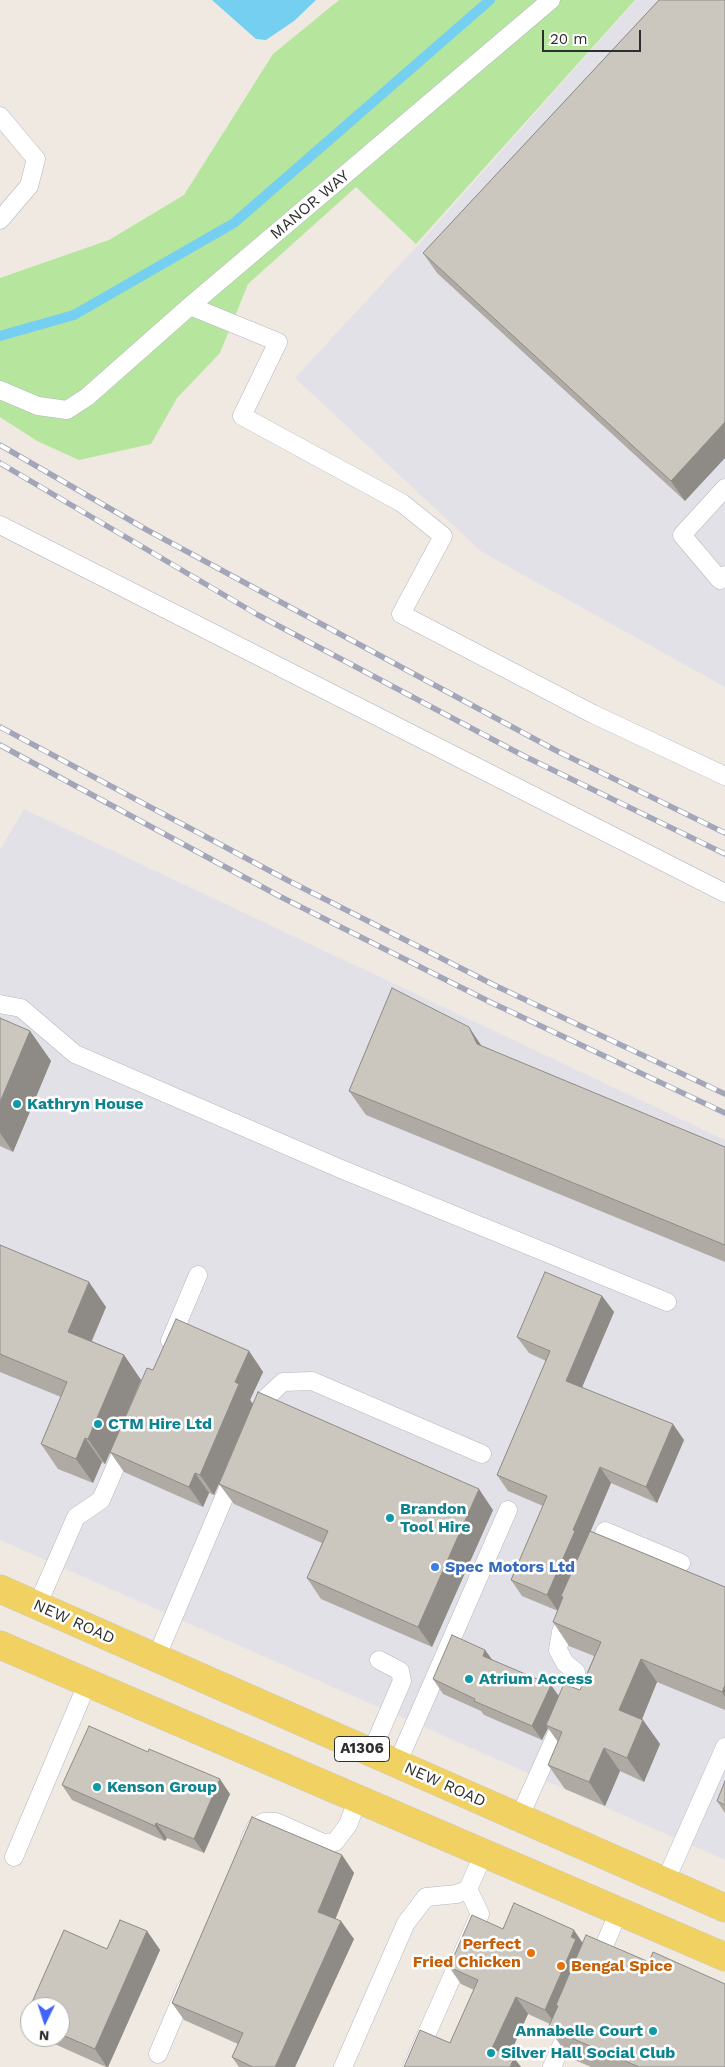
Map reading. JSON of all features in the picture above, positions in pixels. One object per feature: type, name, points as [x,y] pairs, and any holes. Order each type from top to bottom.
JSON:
[{"type":"main road","name":"NEW ROAD","points":[[0,1589],[725,1908]]},
{"type":"main road","points":[[0,1645],[725,1958]]},
{"type":"lane","name":"MANOR WAY","points":[[0,390],[38,406],[67,410],[86,397],[190,306],[551,0]]},
{"type":"lane","points":[[0,116],[36,159],[29,186],[0,220]]},
{"type":"lane","points":[[190,306],[278,342],[242,416],[402,502],[443,536],[401,614],[593,714],[725,776]]},
{"type":"lane","points":[[725,488],[682,535],[720,580],[725,575]]},
{"type":"lane","points":[[0,525],[725,893]]},
{"type":"lane","points":[[0,1004],[21,1008],[75,1054],[341,1168],[667,1302]]},
{"type":"lane","points":[[163,1356],[198,1276]]},
{"type":"lane","points":[[253,1431],[268,1396],[283,1382],[312,1381],[482,1454]]},
{"type":"lane","points":[[38,1606],[76,1517],[101,1500],[132,1428]]},
{"type":"lane","points":[[156,1658],[241,1457]]},
{"type":"lane","points":[[397,1764],[508,1510]]},
{"type":"lane","points":[[587,1573],[605,1531],[681,1563]]},
{"type":"lane","points":[[519,1818],[576,1691],[576,1672],[565,1663],[558,1650],[562,1632],[576,1598]]},
{"type":"lane","points":[[371,1753],[402,1682],[400,1671],[378,1660]]},
{"type":"lane","points":[[14,1857],[87,1684]]},
{"type":"lane","points":[[665,1882],[725,1747]]},
{"type":"lane","points":[[244,1854],[256,1827],[264,1822],[276,1822],[323,1843],[335,1842],[348,1825],[358,1798]]},
{"type":"lane","points":[[342,2067],[406,1923],[426,1897],[458,1894],[468,1888],[484,1853]]},
{"type":"lane","points":[[412,2067],[480,1914],[468,1888]]},
{"type":"lane","points":[[591,1977],[619,1911]]},
{"type":"lane","points":[[158,2054],[193,1972]]},
{"type":"lane","points":[[552,2067],[579,2004]]},
{"type":"shaded area","points":[[636,0],[725,0],[725,687],[482,552],[295,378],[418,245]]},
{"type":"shaded area","points":[[24,809],[725,1140],[725,1860],[0,1540],[0,850]]},
{"type":"green space","points":[[339,0],[635,0],[416,244],[356,187],[248,284],[220,353],[177,398],[151,444],[79,460],[37,441],[0,417],[0,278],[109,240],[184,195],[273,54]]},
{"type":"water","points":[[212,0],[316,0],[294,21],[266,40],[256,39]]},
{"type":"building","points":[[659,0],[725,0],[725,422],[671,481],[423,253]]},
{"type":"building","points":[[392,988],[469,1027],[477,1044],[725,1147],[725,1245],[349,1091]]},
{"type":"building","points":[[0,1018],[30,1031],[0,1102]]},
{"type":"building","points":[[0,1245],[89,1282],[68,1332],[124,1355],[88,1439],[85,1438],[76,1459],[41,1444],[67,1382],[0,1354]]},
{"type":"building","points":[[545,1272],[602,1296],[566,1381],[673,1424],[646,1487],[600,1467],[547,1595],[511,1580],[547,1496],[497,1475],[550,1351],[517,1337]]},
{"type":"building","points":[[176,1319],[249,1351],[235,1382],[239,1384],[200,1475],[195,1473],[189,1487],[110,1452],[147,1368],[153,1370]]},
{"type":"building","points":[[258,1392],[479,1489],[418,1627],[307,1578],[328,1531],[219,1484]]},
{"type":"building","points":[[590,1531],[725,1587],[725,1685],[722,1692],[641,1659],[619,1710],[643,1720],[627,1758],[604,1748],[589,1782],[548,1765],[562,1732],[546,1725],[564,1684],[580,1690],[601,1642],[553,1622],[563,1597],[561,1596]]},
{"type":"building","points":[[452,1635],[485,1650],[483,1656],[551,1685],[532,1726],[474,1701],[475,1699],[433,1679]]},
{"type":"building","points":[[89,1726],[148,1752],[149,1749],[220,1779],[194,1839],[156,1823],[155,1826],[62,1785]]},
{"type":"building","points":[[725,1781],[725,1805],[717,1801]]},
{"type":"building","points":[[252,1817],[342,1855],[318,1912],[341,1921],[275,2067],[253,2067],[232,2057],[243,2033],[172,2003]]},
{"type":"building","points":[[514,1903],[574,1930],[571,1937],[576,1939],[545,2010],[516,1997],[492,2048],[514,2058],[510,2067],[404,2067],[420,2030],[450,2043],[478,1980],[449,1967],[472,1915],[503,1929]]},
{"type":"building","points":[[120,1920],[147,1931],[95,2049],[70,2038],[70,1997],[34,1997],[64,1930],[107,1949]]},
{"type":"building","name":"Annabelle Court","points":[[586,1935],[649,1962],[653,1952],[725,1984],[725,2067],[639,2067],[548,2028]]},
{"type":"waterway","points":[[0,336],[74,315],[234,223],[490,0]]},
{"type":"railway","points":[[0,445],[147,530],[555,750],[725,833]]},
{"type":"railway","points":[[0,463],[258,615],[522,755],[725,854]]},
{"type":"railway","points":[[0,727],[287,880],[496,986],[725,1094]]},
{"type":"railway","points":[[0,745],[279,896],[488,1001],[725,1113]]},
{"type":"place","name":"Kathryn House","points":[[17,1104]]},
{"type":"place","name":"CTM Hire Ltd","points":[[98,1424]]},
{"type":"place","name":"Brandon Tool Hire","points":[[390,1518]]},
{"type":"place","name":"Spec Motors Ltd","points":[[435,1567]]},
{"type":"place","name":"Atrium Access","points":[[469,1679]]},
{"type":"place","name":"Kenson Group","points":[[97,1787]]},
{"type":"place","name":"Perfect Fried Chicken","points":[[531,1953]]},
{"type":"place","name":"Bengal Spice","points":[[561,1966]]},
{"type":"place","name":"Annabelle Court","points":[[653,2031]]},
{"type":"place","name":"Silver Hall Social Club","points":[[491,2053]]}]
